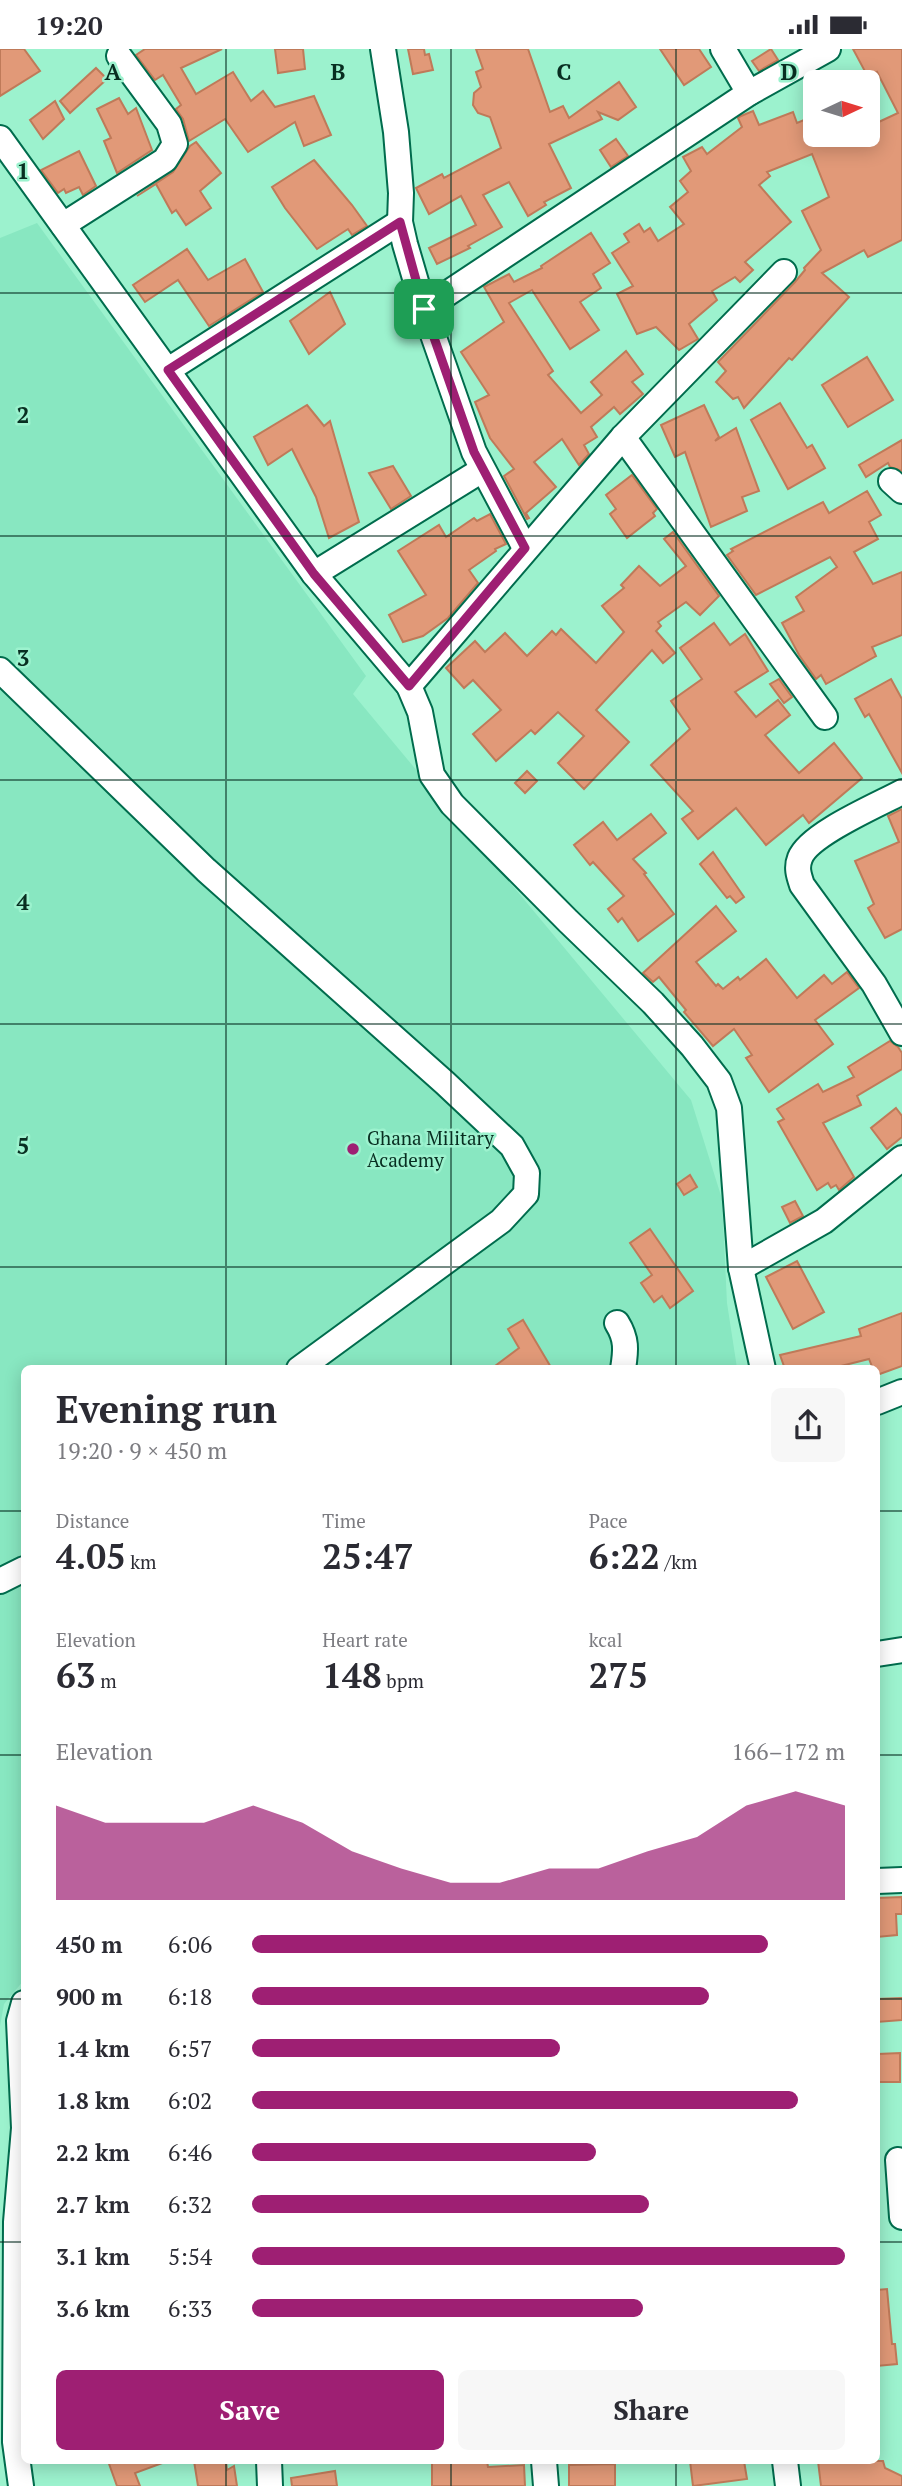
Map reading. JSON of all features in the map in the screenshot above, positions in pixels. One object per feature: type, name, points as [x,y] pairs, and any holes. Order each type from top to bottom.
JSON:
[{"type":"street","points":[[383,49],[396,132],[401,193],[400,222],[424,309],[482,470],[525,548]]},
{"type":"street","points":[[723,49],[749,93]]},
{"type":"street","points":[[424,309],[749,93],[828,49]]},
{"type":"street","points":[[63,225],[165,160],[175,144],[169,124],[119,57]]},
{"type":"street","points":[[0,138],[314,574],[409,686],[420,712],[432,775],[452,804],[653,1003],[719,1081],[729,1108],[741,1268],[762,1365]]},
{"type":"street","points":[[168,370],[400,222]]},
{"type":"street","points":[[409,686],[623,437],[783,272]]},
{"type":"street","points":[[623,437],[825,717]]},
{"type":"street","points":[[314,574],[482,470]]},
{"type":"street","points":[[0,670],[206,870],[512,1146],[527,1173],[526,1194],[501,1220],[304,1365]]},
{"type":"street","points":[[902,792],[817,837],[800,856],[797,871],[802,885],[874,984],[902,1033]]},
{"type":"street","points":[[741,1268],[824,1221],[902,1157]]},
{"type":"street","points":[[617,1323],[625,1335],[627,1347],[624,1365]]},
{"type":"street","points":[[880,1401],[902,1392]]},
{"type":"street","points":[[0,1581],[21,1570]]},
{"type":"street","points":[[0,1589],[21,1583]]},
{"type":"street","points":[[880,1654],[902,1650]]},
{"type":"street","points":[[880,1881],[902,1880]]},
{"type":"street","points":[[21,2014],[21,2089]]},
{"type":"street","points":[[892,2160],[902,2217]]},
{"type":"street","points":[[21,2170],[13,2223],[8,2442],[21,2486]]},
{"type":"street","points":[[268,2464],[270,2486]]},
{"type":"street","points":[[544,2464],[546,2486]]},
{"type":"street","points":[[785,2464],[788,2486]]},
{"type":"shaded area","name":"Ghana Military Academy","points":[[37,223],[366,676],[353,694],[691,1100],[722,1199],[727,1303],[737,1365],[21,1365],[21,1984],[4,2004],[0,2026],[0,238]]},
{"type":"building","points":[[0,49],[24,49],[40,71],[0,96]]},
{"type":"building","points":[[145,49],[222,49],[181,68],[196,94],[233,72],[251,101],[263,91],[275,107],[314,96],[331,135],[304,146],[295,122],[248,152],[225,119],[189,141],[183,119],[176,109],[181,105],[163,75],[155,80],[136,55]]},
{"type":"building","points":[[275,49],[303,49],[305,69],[278,73]]},
{"type":"building","points":[[408,49],[424,49],[425,55],[429,54],[433,70],[413,74]]},
{"type":"building","points":[[476,49],[528,49],[550,112],[563,106],[569,118],[619,82],[636,107],[618,120],[598,112],[602,119],[549,144],[571,188],[544,202],[546,205],[528,216],[509,182],[483,195],[502,227],[468,246],[470,248],[437,264],[429,248],[476,225],[461,196],[429,214],[416,188],[442,174],[444,178],[501,148],[490,117],[478,113],[473,105],[474,93],[481,87],[476,72],[483,69]]},
{"type":"building","points":[[660,49],[699,49],[711,67],[684,85]]},
{"type":"building","points":[[771,49],[778,60],[759,71],[752,61]]},
{"type":"building","points":[[853,49],[902,49],[902,240],[868,257],[864,250],[822,273],[849,297],[744,408],[738,397],[733,399],[716,382],[726,371],[718,362],[795,282],[821,250],[802,211],[829,197],[812,154],[767,172],[770,176],[759,185],[791,222],[745,262],[753,270],[740,282],[735,277],[712,291],[717,300],[689,324],[698,339],[679,350],[656,327],[637,334],[617,294],[633,286],[612,253],[629,242],[624,234],[639,224],[644,232],[650,228],[658,241],[684,224],[670,207],[688,192],[680,181],[691,171],[683,157],[702,147],[707,154],[742,127],[738,118],[753,111],[759,125],[793,112],[797,123],[803,120],[803,147],[880,147],[880,121],[898,113],[880,78],[880,70],[864,70]]},
{"type":"building","points":[[96,68],[107,79],[70,113],[60,101]]},
{"type":"building","points":[[119,98],[128,114],[136,108],[152,150],[117,173],[104,141],[111,138],[97,109]]},
{"type":"building","points":[[55,101],[64,119],[43,139],[30,120]]},
{"type":"building","points":[[616,139],[628,156],[611,167],[600,150]]},
{"type":"building","points":[[196,142],[221,173],[200,191],[211,208],[186,225],[176,210],[172,213],[156,184],[137,196],[173,172],[190,146]]},
{"type":"building","points":[[79,151],[96,186],[83,195],[79,187],[66,193],[64,189],[58,193],[41,170]]},
{"type":"building","points":[[314,160],[367,226],[352,235],[348,229],[317,249],[272,187]]},
{"type":"building","points":[[591,233],[610,263],[593,274],[601,288],[580,302],[599,330],[570,349],[532,290],[509,303],[553,371],[548,375],[581,413],[602,395],[591,382],[626,351],[643,374],[632,382],[643,394],[620,414],[614,407],[591,427],[597,437],[584,445],[589,454],[579,465],[562,439],[534,462],[556,487],[526,513],[529,518],[527,519],[504,476],[514,469],[490,438],[475,402],[489,395],[461,352],[504,322],[484,287],[509,274],[514,282],[542,268],[541,266]]},
{"type":"building","points":[[187,249],[208,280],[245,259],[263,292],[209,326],[178,280],[145,302],[133,285]]},
{"type":"building","points":[[330,292],[345,324],[309,354],[290,321]]},
{"type":"building","points":[[867,357],[893,400],[848,427],[822,385]]},
{"type":"building","points":[[780,403],[807,448],[812,445],[825,468],[788,489],[751,420]]},
{"type":"building","points":[[307,405],[324,426],[330,421],[359,522],[329,538],[316,497],[292,449],[268,465],[254,437]]},
{"type":"building","points":[[704,405],[719,437],[715,441],[736,428],[759,491],[742,497],[747,511],[711,527],[685,452],[675,457],[661,425]]},
{"type":"building","points":[[902,440],[902,471],[890,467],[888,463],[866,477],[859,465]]},
{"type":"building","points":[[393,466],[411,496],[391,509],[369,473]]},
{"type":"building","points":[[632,475],[657,509],[653,513],[655,516],[627,538],[610,514],[616,509],[606,495]]},
{"type":"building","points":[[867,491],[881,515],[869,522],[878,539],[854,552],[873,584],[902,572],[902,635],[872,647],[876,656],[826,684],[821,675],[816,679],[782,623],[804,611],[796,597],[837,567],[830,557],[756,595],[727,555],[733,551],[731,549],[823,502],[829,513]]},
{"type":"building","points":[[490,514],[506,544],[495,549],[496,551],[469,570],[478,583],[448,618],[423,636],[403,642],[389,615],[426,595],[398,551],[439,525],[446,537],[474,518],[477,521]]},
{"type":"building","points":[[673,532],[719,596],[700,615],[686,602],[658,622],[661,626],[656,631],[675,653],[663,663],[652,650],[596,710],[629,742],[584,789],[558,763],[584,736],[558,712],[535,734],[531,730],[496,761],[473,734],[501,710],[473,680],[464,688],[446,668],[475,641],[485,652],[505,633],[527,656],[552,631],[556,635],[561,629],[596,663],[624,632],[602,606],[624,588],[621,585],[639,566],[660,586],[686,566],[664,539]]},
{"type":"building","points":[[714,623],[730,645],[745,634],[768,671],[735,692],[756,717],[778,700],[790,715],[765,735],[799,773],[834,743],[862,778],[809,823],[803,815],[766,845],[736,808],[698,839],[682,819],[693,811],[651,765],[690,729],[671,701],[702,679],[680,648]]},
{"type":"building","points":[[779,679],[792,697],[784,703],[770,684]]},
{"type":"building","points":[[891,679],[902,699],[902,773],[869,714],[865,717],[855,699]]},
{"type":"building","points":[[527,771],[537,781],[525,793],[515,783]]},
{"type":"building","points":[[902,809],[902,929],[885,938],[868,908],[874,904],[855,861],[899,842],[888,816]]},
{"type":"building","points":[[651,814],[666,833],[633,859],[674,914],[638,941],[622,918],[618,922],[608,909],[624,896],[593,862],[590,865],[574,845],[603,822],[617,840]]},
{"type":"building","points":[[713,852],[744,897],[736,903],[730,896],[727,898],[700,864]]},
{"type":"building","points":[[716,906],[736,931],[696,962],[716,986],[718,984],[723,989],[738,977],[740,980],[766,959],[797,998],[824,975],[832,984],[847,972],[859,988],[815,1020],[833,1044],[769,1092],[746,1058],[752,1055],[734,1029],[713,1046],[659,977],[653,982],[643,973]]},
{"type":"building","points":[[890,1041],[902,1053],[902,1069],[857,1096],[861,1105],[823,1123],[854,1177],[839,1190],[836,1185],[831,1188],[828,1183],[817,1190],[778,1122],[784,1119],[777,1109],[818,1084],[823,1092],[854,1077],[848,1067]]},
{"type":"building","points":[[896,1108],[902,1116],[902,1137],[887,1149],[871,1128]]},
{"type":"building","points":[[690,1175],[697,1187],[684,1195],[677,1184]]},
{"type":"building","points":[[795,1201],[803,1216],[790,1223],[782,1207]]},
{"type":"building","points":[[650,1229],[693,1291],[670,1308],[662,1296],[654,1302],[641,1283],[652,1275],[630,1243]]},
{"type":"building","points":[[797,1261],[824,1312],[793,1329],[766,1277]]},
{"type":"building","points":[[902,1313],[902,1366],[880,1374],[880,1365],[871,1365],[869,1359],[845,1365],[784,1365],[780,1355],[861,1336],[859,1329]]},
{"type":"building","points":[[523,1320],[550,1365],[496,1365],[519,1348],[508,1329]]},
{"type":"building","points":[[902,1897],[902,1914],[896,1914],[897,1935],[880,1937],[880,1898]]},
{"type":"building","points":[[902,1998],[902,2020],[880,2022],[880,1999]]},
{"type":"building","points":[[900,2053],[900,2082],[880,2082],[880,2054]]},
{"type":"building","points":[[887,2289],[892,2344],[895,2344],[897,2364],[880,2366],[880,2290]]},
{"type":"building","points":[[880,2461],[883,2461],[885,2468],[902,2476],[902,2486],[821,2486],[818,2464],[880,2464]]},
{"type":"building","points":[[109,2464],[160,2464],[135,2473],[140,2486],[117,2486]]},
{"type":"building","points":[[194,2464],[226,2464],[227,2470],[234,2466],[237,2486],[198,2486]]},
{"type":"building","points":[[432,2464],[488,2464],[488,2467],[524,2465],[525,2486],[432,2486]]},
{"type":"building","points":[[615,2464],[615,2486],[569,2486],[569,2465]]},
{"type":"building","points":[[690,2464],[744,2464],[747,2479],[693,2486]]},
{"type":"building","points":[[335,2471],[337,2486],[292,2486],[291,2478]]},
{"type":"place","name":"Ghana Military Academy","points":[[353,1149]]},
{"type":"route","points":[[400,222],[424,309],[474,452],[525,548],[409,686],[314,574],[168,370],[400,222]]}]
